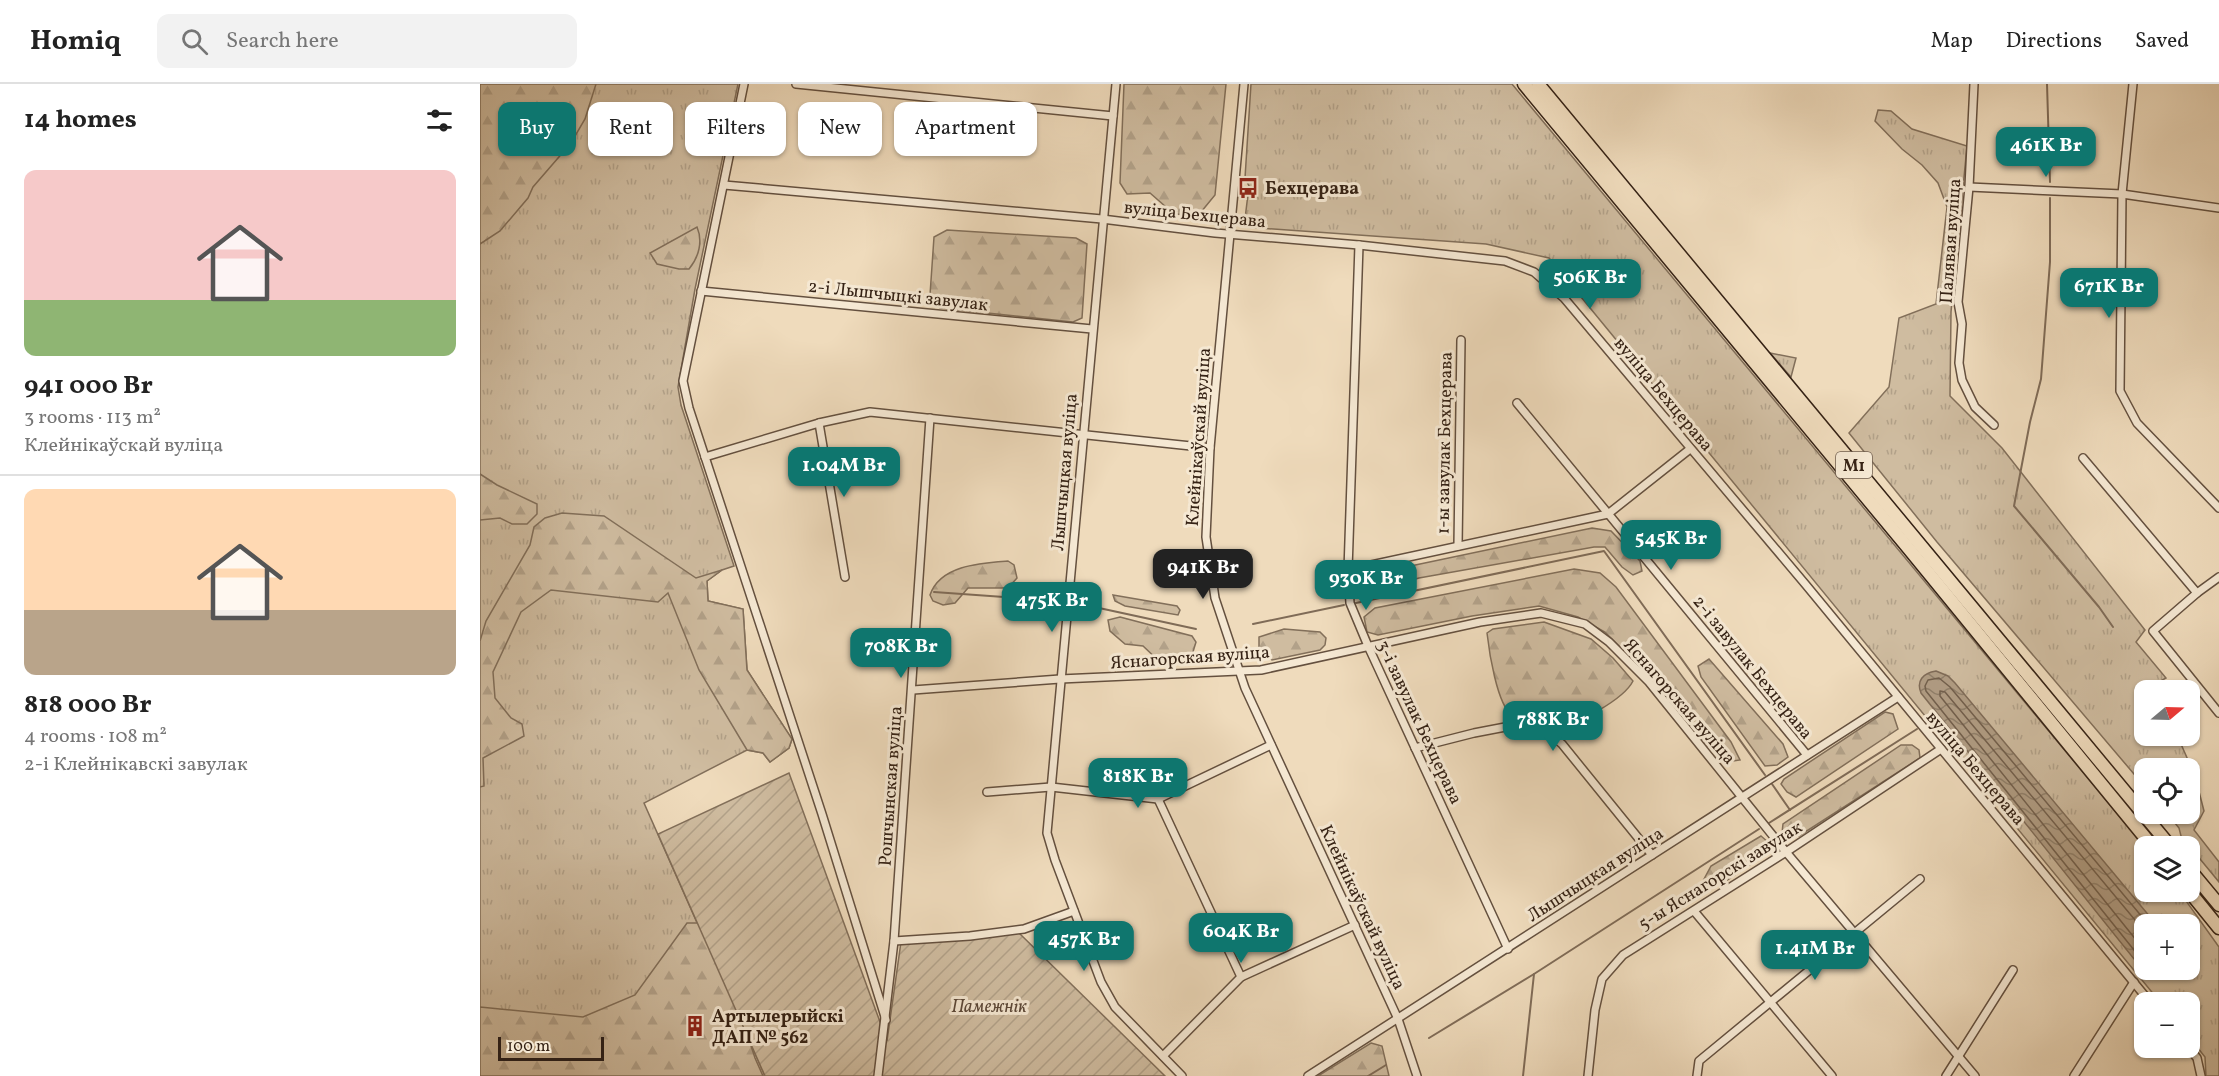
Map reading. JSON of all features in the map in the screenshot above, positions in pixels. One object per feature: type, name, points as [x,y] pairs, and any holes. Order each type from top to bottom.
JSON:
[{"type":"highway","name":"М1","points":[[1524,84],[1910,549],[2144,836]]},
{"type":"highway","name":"М1","points":[[1538,84],[2162,836]]},
{"type":"highway","points":[[2200,882],[2219,904]]},
{"type":"highway","points":[[2198,902],[2219,928]]},
{"type":"street","points":[[744,84],[683,381],[689,408],[822,814],[886,1020]]},
{"type":"street","points":[[796,84],[1113,116]]},
{"type":"street","name":"Лышчыцкая вуліца","points":[[1116,84],[1047,833],[1101,982],[1115,1007],[1182,1076]]},
{"type":"street","name":"Клейнікаўскай вуліца","points":[[1244,84],[1210,448],[1206,537],[1215,598],[1239,672],[1270,745],[1398,1019],[1417,1076]]},
{"type":"street","name":"Палявая вуліца","points":[[1974,84],[1969,187],[1958,302],[1962,324],[1959,363],[1962,380],[1975,407],[1994,425]]},
{"type":"street","points":[[2133,84],[2122,194],[2120,391],[2137,423],[2219,508]]},
{"type":"street","name":"вуліца Бехцерава","points":[[724,185],[1102,219],[1230,235],[1359,245],[1505,261],[1534,272],[1564,298],[2142,992]]},
{"type":"street","points":[[1969,187],[2122,194],[2219,208]]},
{"type":"street","name":"3-і завулак Бехцерава","points":[[1359,245],[1348,570],[1350,603],[1508,949]]},
{"type":"street","name":"2-і Лышчыцкі завулак","points":[[701,291],[1092,329]]},
{"type":"street","name":"1-ы завулак Бехцерава","points":[[1458,546],[1461,340]]},
{"type":"street","name":"2-і завулак Бехцерава","points":[[1517,403],[1807,755]]},
{"type":"street","points":[[705,457],[819,423],[870,412],[1210,448]]},
{"type":"street","name":"Рошчынская вуліца","points":[[878,1076],[894,941],[930,418]]},
{"type":"street","points":[[819,423],[845,577]]},
{"type":"street","name":"1-ы завулак Бехцерава","points":[[1348,570],[1608,514],[1690,449]]},
{"type":"street","points":[[2083,458],[2197,593]]},
{"type":"street","points":[[2219,577],[2153,631],[2219,713]]},
{"type":"street","name":"Яснагорская вуліца","points":[[913,690],[1060,679],[1261,670],[1480,622],[1541,613],[1585,624],[1609,642],[1649,682],[1786,852],[1975,1076]]},
{"type":"street","name":"Лышчыцкая вуліца","points":[[1308,1076],[1898,697]]},
{"type":"street","points":[[1415,748],[1521,724],[1545,730],[1562,744],[1652,855]]},
{"type":"street","points":[[987,792],[1051,786],[1158,799],[1270,745]]},
{"type":"street","name":"5-ы Яснагорскі завулак","points":[[1588,1076],[1595,1010],[1602,979],[1623,954],[1786,852],[1941,749]]},
{"type":"street","points":[[1158,799],[1241,977]]},
{"type":"street","points":[[1697,1076],[1699,1061],[1920,879]]},
{"type":"street","points":[[894,941],[970,936],[1024,929],[1074,911]]},
{"type":"street","points":[[1694,911],[1832,1076]]},
{"type":"street","points":[[1163,1056],[1241,977],[1356,925]]},
{"type":"street","points":[[1946,1076],[2013,970]]},
{"type":"street","points":[[2074,1076],[2134,982]]},
{"type":"street","points":[[2197,1058],[2201,1076]]},
{"type":"green space","points":[[480,84],[738,84],[734,102],[685,102],[685,156],[723,156],[695,289],[678,387],[681,405],[734,566],[722,570],[707,581],[708,601],[743,609],[747,670],[792,739],[789,748],[770,762],[763,753],[747,750],[644,803],[765,1076],[480,1076]]},
{"type":"green space","points":[[480,84],[596,84],[590,102],[588,102],[585,119],[576,134],[576,102],[498,102],[498,156],[560,156],[500,231],[480,244]]},
{"type":"green space","points":[[1124,84],[1226,84],[1215,195],[1201,212],[1190,215],[1174,214],[1150,193],[1127,194],[1120,183]]},
{"type":"green space","points":[[1251,84],[1512,84],[2136,836],[2134,836],[2134,902],[2187,902],[2195,914],[2134,914],[2134,970],[1549,258],[1486,244],[1244,227],[1249,186],[1245,178]]},
{"type":"green space","points":[[1878,110],[1891,111],[1912,129],[1967,146],[1951,312],[1950,396],[2002,448],[2145,630],[2136,642],[2166,678],[2134,680],[2134,746],[2182,746],[2187,758],[2134,758],[2134,774],[1937,542],[1849,433],[1889,387],[1899,318],[1936,304],[1947,207],[1938,183],[1875,121]]},
{"type":"green space","points":[[697,227],[700,238],[699,249],[689,269],[657,264],[650,253]]},
{"type":"green space","points":[[947,230],[1076,238],[1087,244],[1082,318],[1073,322],[940,308],[930,295],[934,237]]},
{"type":"green space","points":[[1770,353],[1796,358],[1791,377]]},
{"type":"green space","points":[[480,474],[497,485],[537,504],[537,514],[527,524],[512,524],[500,518],[480,520]]},
{"type":"green space","points":[[562,513],[604,516],[696,578],[722,570],[707,581],[708,601],[743,609],[747,670],[792,739],[789,748],[770,762],[763,753],[747,750],[699,670],[668,593],[658,602],[551,590],[521,612],[493,672],[495,698],[511,718],[522,724],[524,736],[483,758],[484,786],[480,787],[480,641],[486,621],[530,545],[534,527],[545,518]]},
{"type":"green space","points":[[1592,528],[1611,531],[1640,561],[1642,571],[1633,575],[1622,567],[1605,547],[1594,547],[1419,578],[1365,593],[1357,592],[1355,583],[1363,576]]},
{"type":"green space","points":[[1008,561],[1014,565],[1017,578],[1008,588],[968,588],[955,603],[943,605],[933,601],[930,595],[935,585],[952,572],[974,565]]},
{"type":"green space","points":[[1574,569],[1600,573],[1616,587],[1731,742],[1740,760],[1733,761],[1708,747],[1647,674],[1605,632],[1578,617],[1539,606],[1472,616],[1378,635],[1367,632],[1364,617],[1375,608]]},
{"type":"green space","points":[[1113,595],[1177,606],[1180,610],[1178,615],[1125,606],[1115,601]]},
{"type":"green space","points":[[1120,617],[1192,636],[1196,642],[1192,655],[1170,665],[1161,663],[1143,646],[1125,644],[1110,631],[1108,620]]},
{"type":"green space","points":[[1544,622],[1591,639],[1613,658],[1633,681],[1628,688],[1599,710],[1565,725],[1547,726],[1512,715],[1498,689],[1487,633],[1493,629]]},
{"type":"green space","points":[[1284,629],[1320,632],[1326,638],[1325,645],[1320,650],[1272,660],[1259,648],[1259,637]]},
{"type":"green space","points":[[1709,659],[1783,744],[1788,757],[1777,765],[1765,766],[1701,677],[1698,666]]},
{"type":"green space","points":[[1885,712],[1893,714],[1898,729],[1796,797],[1787,792],[1781,784],[1784,779]]},
{"type":"green space","points":[[1901,745],[1912,745],[1919,750],[1920,758],[1799,836],[1786,838],[1782,833],[1783,824]]},
{"type":"green space","name":"Памежнік","points":[[789,773],[887,1041],[901,942],[1019,933],[1165,1076],[765,1076],[658,834]]},
{"type":"green space","points":[[2200,795],[2204,811],[2200,819]]},
{"type":"green space","points":[[2176,824],[2197,824],[2194,830],[2199,836],[2181,836]]},
{"type":"green space","points":[[1761,836],[1768,842],[1769,852],[1726,881],[1703,881],[1711,866]]},
{"type":"green space","points":[[2200,838],[2219,862],[2219,882],[2200,859]]},
{"type":"green space","points":[[2200,920],[2219,947],[2219,1076],[2206,1076],[2205,1057],[2200,1051],[2200,992],[2152,992],[2142,980],[2200,980]]},
{"type":"green space","points":[[687,923],[711,923],[763,1076],[480,1076],[480,1007],[583,1017],[635,995]]},
{"type":"green space","points":[[1371,1043],[1382,1046],[1389,1076],[1318,1076]]},
{"type":"water","points":[[1936,671],[1948,676],[1955,683],[2134,898],[2134,902],[2138,902],[2148,914],[2134,914],[2134,959],[1921,693],[1920,681],[1927,674]]},
{"type":"waterway","points":[[2047,84],[2050,182]]},
{"type":"waterway","points":[[2050,198],[2050,262],[2041,379],[2030,422],[2014,506],[2099,607],[2113,627]]},
{"type":"waterway","points":[[1356,603],[1604,551],[1765,775]]},
{"type":"waterway","points":[[934,592],[1060,601]]},
{"type":"waterway","points":[[1076,603],[1196,629]]},
{"type":"waterway","points":[[1253,624],[1344,605]]},
{"type":"waterway","points":[[1926,722],[1938,715]]},
{"type":"waterway","points":[[1769,823],[1917,729]]},
{"type":"waterway","points":[[1772,784],[1790,810]]},
{"type":"waterway","points":[[1523,1076],[1534,974],[1759,829]]},
{"type":"waterway","points":[[1429,1038],[1534,974]]},
{"type":"waterway","points":[[1368,1076],[1386,1065]]},
{"type":"place","name":"Бехцерава","points":[[1248,188]]},
{"type":"place","name":"Артылерыйскі ДАП № 562","points":[[695,1026]]}]
